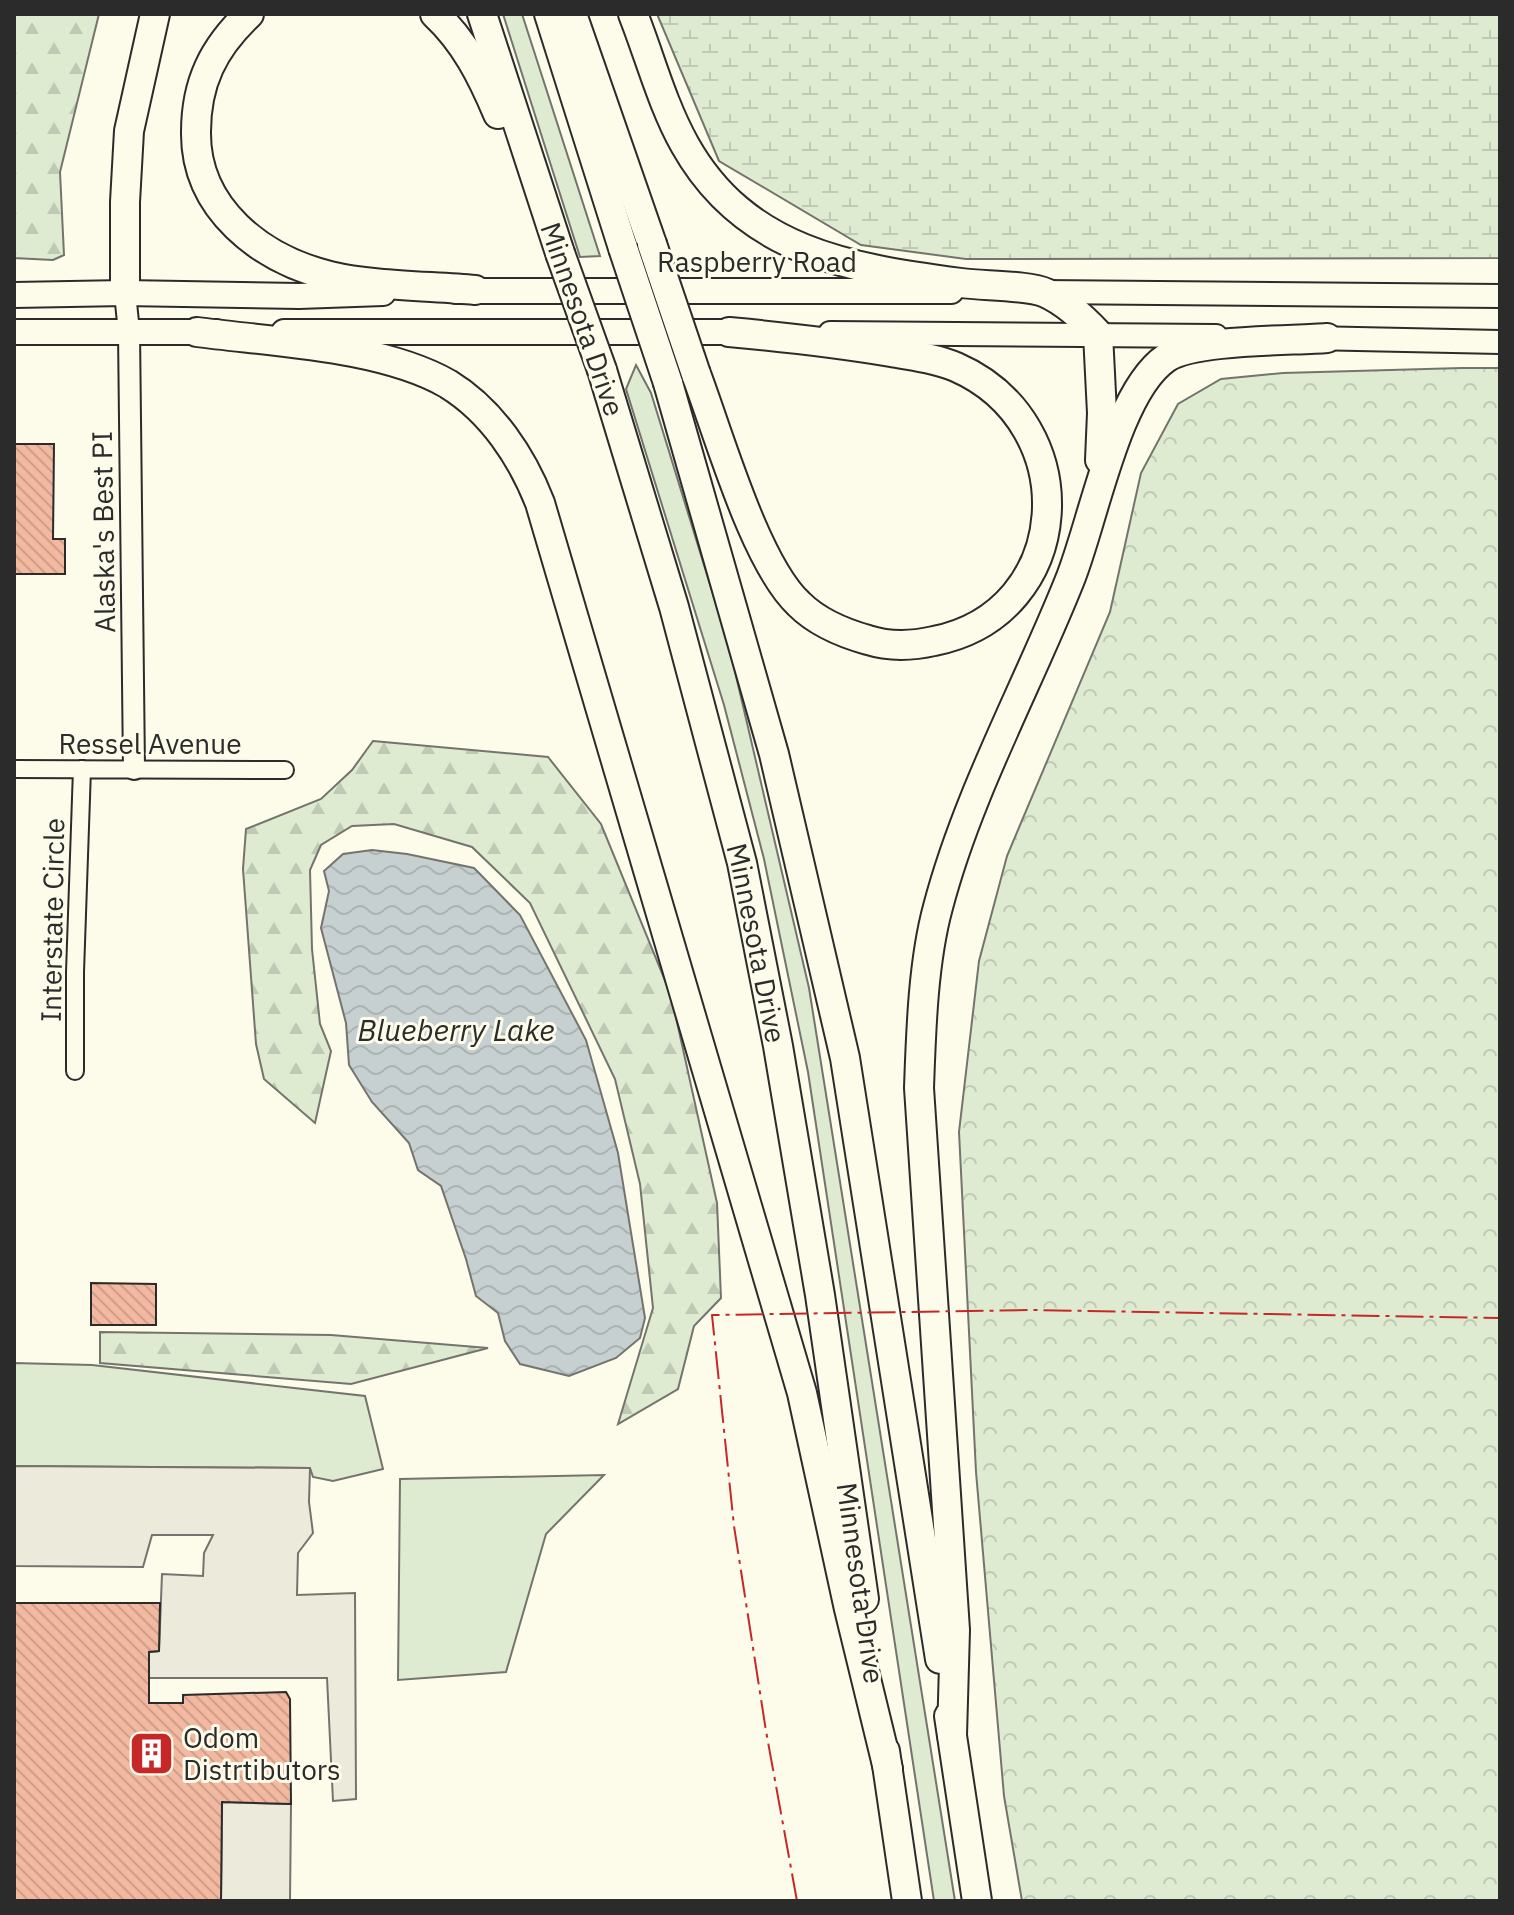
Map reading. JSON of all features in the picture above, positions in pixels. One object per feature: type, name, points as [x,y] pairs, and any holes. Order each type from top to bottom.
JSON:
[{"type":"highway","points":[[125,293],[129,131],[155,14]]},
{"type":"highway","points":[[249,14],[220,46],[199,90],[196,144],[201,169],[219,208],[264,250],[306,269],[332,277],[475,290]]},
{"type":"highway","points":[[435,14],[461,42],[477,67],[517,159],[547,214]]},
{"type":"highway","name":"Minnesota Drive","points":[[482,14],[560,253],[602,370],[674,607],[742,863],[778,1046],[820,1295],[907,1901]]},
{"type":"highway","name":"Minnesota Drive","points":[[549,14],[668,383],[774,754],[845,1058],[977,1901]]},
{"type":"highway","points":[[572,14],[696,374],[755,531],[782,585],[800,606],[827,625],[876,643],[901,645],[933,642],[966,631],[991,616],[1020,586],[1034,565],[1048,517],[1042,463],[1033,437],[1004,398],[956,367],[921,356],[729,332]]},
{"type":"highway","points":[[633,14],[684,144],[707,179],[736,211],[769,234],[802,249],[854,265],[963,284],[1044,292],[1078,313],[1098,334],[1102,413],[1098,487]]},
{"type":"highway","points":[[197,332],[366,355],[447,384],[494,425],[528,472],[540,503],[802,1393],[888,1769]]},
{"type":"highway","points":[[952,1735],[955,1630],[919,1088],[925,991],[937,909],[973,803],[1071,579],[1098,487],[1133,400],[1147,375],[1168,356],[1202,346],[1327,338]]},
{"type":"main road","name":"Raspberry Road","points":[[14,295],[299,296],[475,290],[1500,296]]},
{"type":"main road","points":[[125,293],[147,318],[197,332]]},
{"type":"main road","points":[[14,332],[1098,334],[1500,342]]},
{"type":"street","name":"Alaska's Best PI","points":[[125,293],[129,332],[134,769]]},
{"type":"street","name":"Ressel Avenue","points":[[14,769],[285,770]]},
{"type":"street","name":"Interstate Circle","points":[[75,1071],[82,769]]},
{"type":"green space","points":[[14,14],[99,14],[60,172],[64,255],[53,260],[14,258]]},
{"type":"green space","points":[[503,14],[522,14],[600,256],[580,257]]},
{"type":"green space","points":[[657,14],[1500,14],[1500,258],[966,259],[861,245],[719,161]]},
{"type":"green space","points":[[636,365],[651,393],[729,646],[809,988],[955,1901],[934,1901],[808,1072],[764,859],[724,705],[626,389]]},
{"type":"green space","points":[[1500,368],[1500,1901],[1022,1901],[1004,1796],[976,1472],[959,1132],[979,961],[1007,856],[1110,612],[1141,473],[1178,404],[1221,379],[1283,373]]},
{"type":"green space","points":[[373,741],[548,757],[601,824],[671,995],[717,1203],[721,1298],[694,1326],[678,1389],[618,1424],[653,1308],[640,1184],[615,1079],[530,903],[472,847],[394,824],[352,826],[321,845],[310,870],[312,949],[320,1024],[331,1051],[315,1123],[264,1079],[256,1044],[243,869],[246,829],[321,799],[352,770]]},
{"type":"green space","points":[[100,1332],[331,1335],[488,1348],[351,1384],[100,1363]]},
{"type":"green space","points":[[14,1363],[92,1365],[365,1396],[383,1469],[333,1481],[313,1477],[310,1468],[14,1466]]},
{"type":"green space","points":[[604,1475],[546,1534],[506,1672],[398,1680],[400,1479]]},
{"type":"shaded area","points":[[14,1466],[310,1468],[309,1502],[313,1533],[298,1553],[297,1595],[355,1593],[356,1799],[333,1801],[327,1678],[149,1678],[149,1652],[159,1651],[162,1574],[203,1576],[204,1553],[213,1535],[152,1535],[143,1567],[14,1566]]},
{"type":"shaded area","points":[[222,1802],[291,1804],[290,1901],[221,1901]]},
{"type":"water","name":"Blueberry Lake","points":[[372,850],[474,868],[520,915],[586,1040],[618,1153],[645,1318],[640,1338],[616,1358],[569,1376],[520,1364],[505,1341],[498,1313],[476,1296],[441,1186],[418,1170],[409,1143],[372,1102],[349,1065],[346,1023],[321,928],[329,891],[324,871],[343,854]]},
{"type":"building","points":[[14,444],[54,444],[53,539],[65,539],[65,574],[14,574]]},
{"type":"building","points":[[91,1283],[156,1284],[156,1325],[91,1325]]},
{"type":"building","name":"Odom Distrtibutors","points":[[14,1603],[160,1603],[159,1651],[149,1652],[149,1703],[183,1703],[183,1695],[286,1692],[290,1699],[291,1804],[222,1802],[221,1901],[14,1901]]},
{"type":"power","points":[[797,1901],[766,1731],[734,1526],[712,1315],[1034,1310],[1500,1318]]},
{"type":"place","name":"Odom Distrtibutors","points":[[152,1753]]}]
